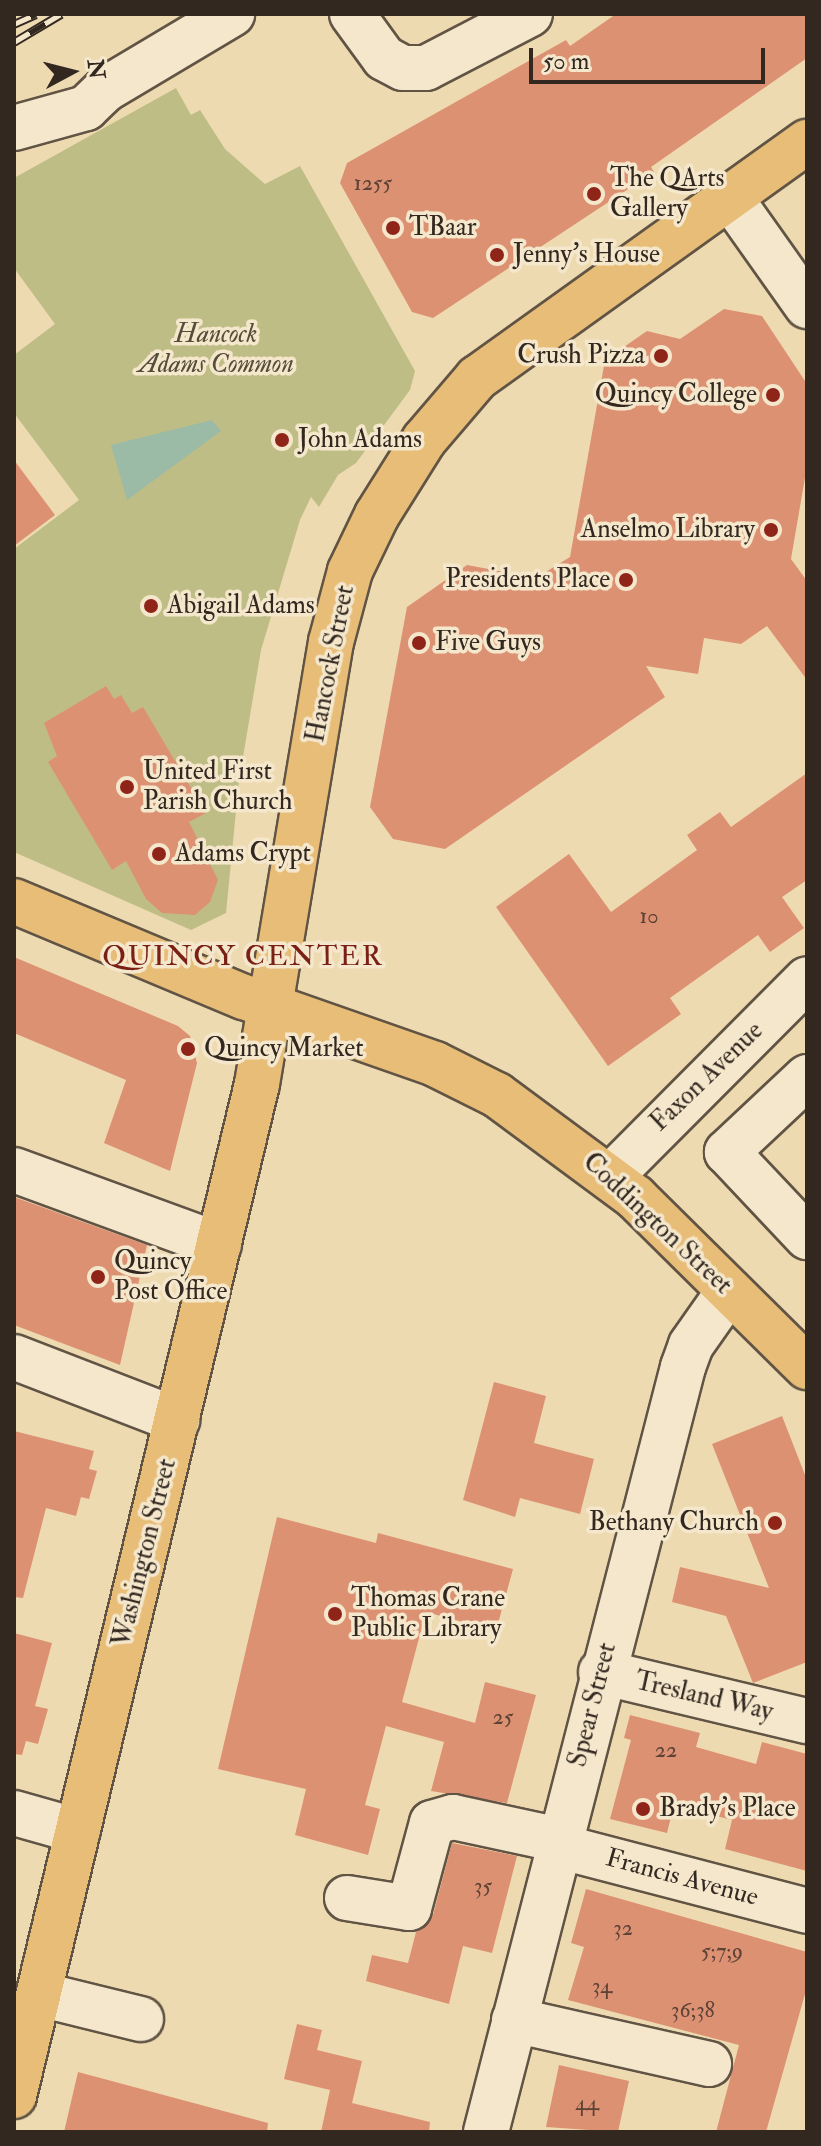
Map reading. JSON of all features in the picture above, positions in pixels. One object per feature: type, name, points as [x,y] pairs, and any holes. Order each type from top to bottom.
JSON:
[{"type":"main road","name":"Hancock Street","points":[[272,1008],[331,642],[350,571],[377,515],[424,440],[477,378],[807,142]]},
{"type":"main road","name":"Coddington Street","points":[[14,901],[272,1008],[435,1064],[506,1101],[610,1177],[807,1367]]},
{"type":"main road","name":"Washington Street","points":[[17,2069],[39,1994],[177,1420],[272,1008]]},
{"type":"street","points":[[14,128],[86,108],[106,89],[232,14]]},
{"type":"street","points":[[354,16],[384,58],[403,68],[426,68],[530,14]]},
{"type":"street","points":[[729,196],[807,306]]},
{"type":"street","name":"Faxon Avenue","points":[[610,1177],[807,979]]},
{"type":"street","points":[[737,1047],[801,1095],[727,1152],[807,1237]]},
{"type":"street","points":[[14,1170],[219,1245]]},
{"type":"street","name":"Spear Street","points":[[486,2132],[601,1672],[683,1367],[697,1335],[729,1291]]},
{"type":"street","points":[[14,1357],[177,1420]]},
{"type":"street","name":"Tresland Way","points":[[601,1672],[807,1721]]},
{"type":"street","points":[[14,1813],[78,1831]]},
{"type":"street","name":"Francis Avenue","points":[[347,1898],[409,1908],[432,1823],[441,1818],[546,1837],[558,1846],[807,1911]]},
{"type":"street","points":[[39,1994],[141,2019]]},
{"type":"street","points":[[514,2020],[709,2064]]},
{"type":"green space","name":"Hancock Adams Common","points":[[176,88],[191,115],[200,110],[225,149],[265,184],[300,166],[415,371],[410,390],[356,463],[338,475],[319,507],[311,497],[300,520],[261,650],[239,781],[226,913],[191,930],[14,852],[14,549],[79,500],[14,413],[14,355],[55,324],[14,268],[14,178]]},
{"type":"shaded area","points":[[212,420],[221,431],[127,500],[111,445]]},
{"type":"building","points":[[616,14],[807,14],[807,58],[651,167],[654,172],[433,318],[412,312],[340,183],[347,163],[566,40],[570,46]]},
{"type":"building","name":"Presidents Place","points":[[724,309],[762,316],[807,384],[807,466],[791,559],[807,581],[807,680],[767,626],[741,644],[704,638],[698,674],[646,666],[665,697],[445,849],[393,839],[370,807],[407,607],[467,565],[536,578],[570,557],[605,360],[647,331],[680,339]]},
{"type":"building","points":[[14,460],[55,515],[14,546]]},
{"type":"building","name":"United First Parish Church","points":[[106,686],[114,699],[121,695],[132,713],[143,707],[206,813],[189,822],[218,880],[210,902],[195,915],[162,913],[146,899],[126,861],[112,870],[48,762],[57,756],[44,723]]},
{"type":"building","points":[[807,773],[807,880],[782,897],[804,928],[770,952],[758,935],[670,998],[681,1014],[608,1066],[496,907],[569,854],[611,912],[697,850],[687,835],[720,812],[731,827]]},
{"type":"building","points":[[14,957],[178,1026],[190,1036],[197,1063],[170,1171],[104,1143],[126,1080],[14,1033]]},
{"type":"building","points":[[14,1197],[147,1245],[120,1365],[14,1325]]},
{"type":"building","points":[[494,1382],[546,1396],[534,1443],[594,1459],[580,1514],[520,1498],[515,1517],[463,1500]]},
{"type":"building","name":"Bethany Church","points":[[782,1416],[807,1480],[807,1662],[753,1683],[726,1616],[672,1602],[680,1567],[769,1588],[712,1444]]},
{"type":"building","points":[[14,1431],[94,1451],[89,1469],[97,1471],[89,1499],[81,1497],[76,1516],[46,1508],[23,1598],[14,1597]]},
{"type":"building","name":"Thomas Crane Public Library","points":[[277,1517],[376,1543],[378,1533],[513,1569],[496,1631],[426,1612],[402,1702],[475,1723],[485,1682],[536,1695],[507,1803],[431,1791],[444,1742],[386,1726],[365,1805],[380,1809],[368,1855],[295,1835],[306,1789],[218,1769]]},
{"type":"building","points":[[14,1633],[52,1643],[35,1706],[48,1709],[38,1744],[26,1741],[22,1755],[14,1754]]},
{"type":"building","points":[[630,1715],[700,1733],[696,1747],[756,1764],[762,1742],[807,1754],[807,1871],[725,1849],[732,1820],[674,1805],[667,1833],[610,1819],[631,1740],[624,1738]]},
{"type":"building","points":[[452,1843],[517,1856],[492,1953],[463,1946],[449,2004],[366,1981],[372,1955],[408,1963],[416,1932],[433,1915]]},
{"type":"building","points":[[586,1889],[807,1952],[807,1987],[766,2132],[716,2132],[739,2045],[568,2000],[584,1947],[571,1943]]},
{"type":"building","points":[[297,2024],[322,2030],[317,2050],[362,2061],[352,2103],[430,2122],[429,2132],[321,2132],[330,2090],[284,2079]]},
{"type":"building","points":[[559,2065],[629,2081],[618,2132],[546,2127]]},
{"type":"building","points":[[78,2072],[268,2123],[267,2132],[64,2132]]},
{"type":"railway","points":[[14,24],[36,14]]},
{"type":"railway","points":[[14,42],[61,14]]},
{"type":"place","name":"The QArts Gallery","points":[[594,194]]},
{"type":"place","name":"TBaar","points":[[393,228]]},
{"type":"place","name":"Jenny's House","points":[[497,255]]},
{"type":"place","name":"Crush Pizza","points":[[661,356]]},
{"type":"place","name":"Quincy College","points":[[773,395]]},
{"type":"place","name":"John Adams","points":[[282,440]]},
{"type":"place","name":"Anselmo Library","points":[[771,530]]},
{"type":"place","name":"Presidents Place","points":[[626,580]]},
{"type":"place","name":"Abigail Adams","points":[[151,606]]},
{"type":"place","name":"Five Guys","points":[[419,643]]},
{"type":"place","name":"United First Parish Church","points":[[127,787]]},
{"type":"place","name":"Adams Crypt","points":[[159,854]]},
{"type":"place","name":"Quincy Market","points":[[188,1049]]},
{"type":"place","name":"Quincy Post Office","points":[[98,1277]]},
{"type":"place","name":"Bethany Church","points":[[775,1523]]},
{"type":"place","name":"Thomas Crane Public Library","points":[[335,1614]]},
{"type":"place","name":"Brady's Place","points":[[643,1809]]},
{"type":"district","name":"QUINCY CENTER","points":[[243,957]]}]
